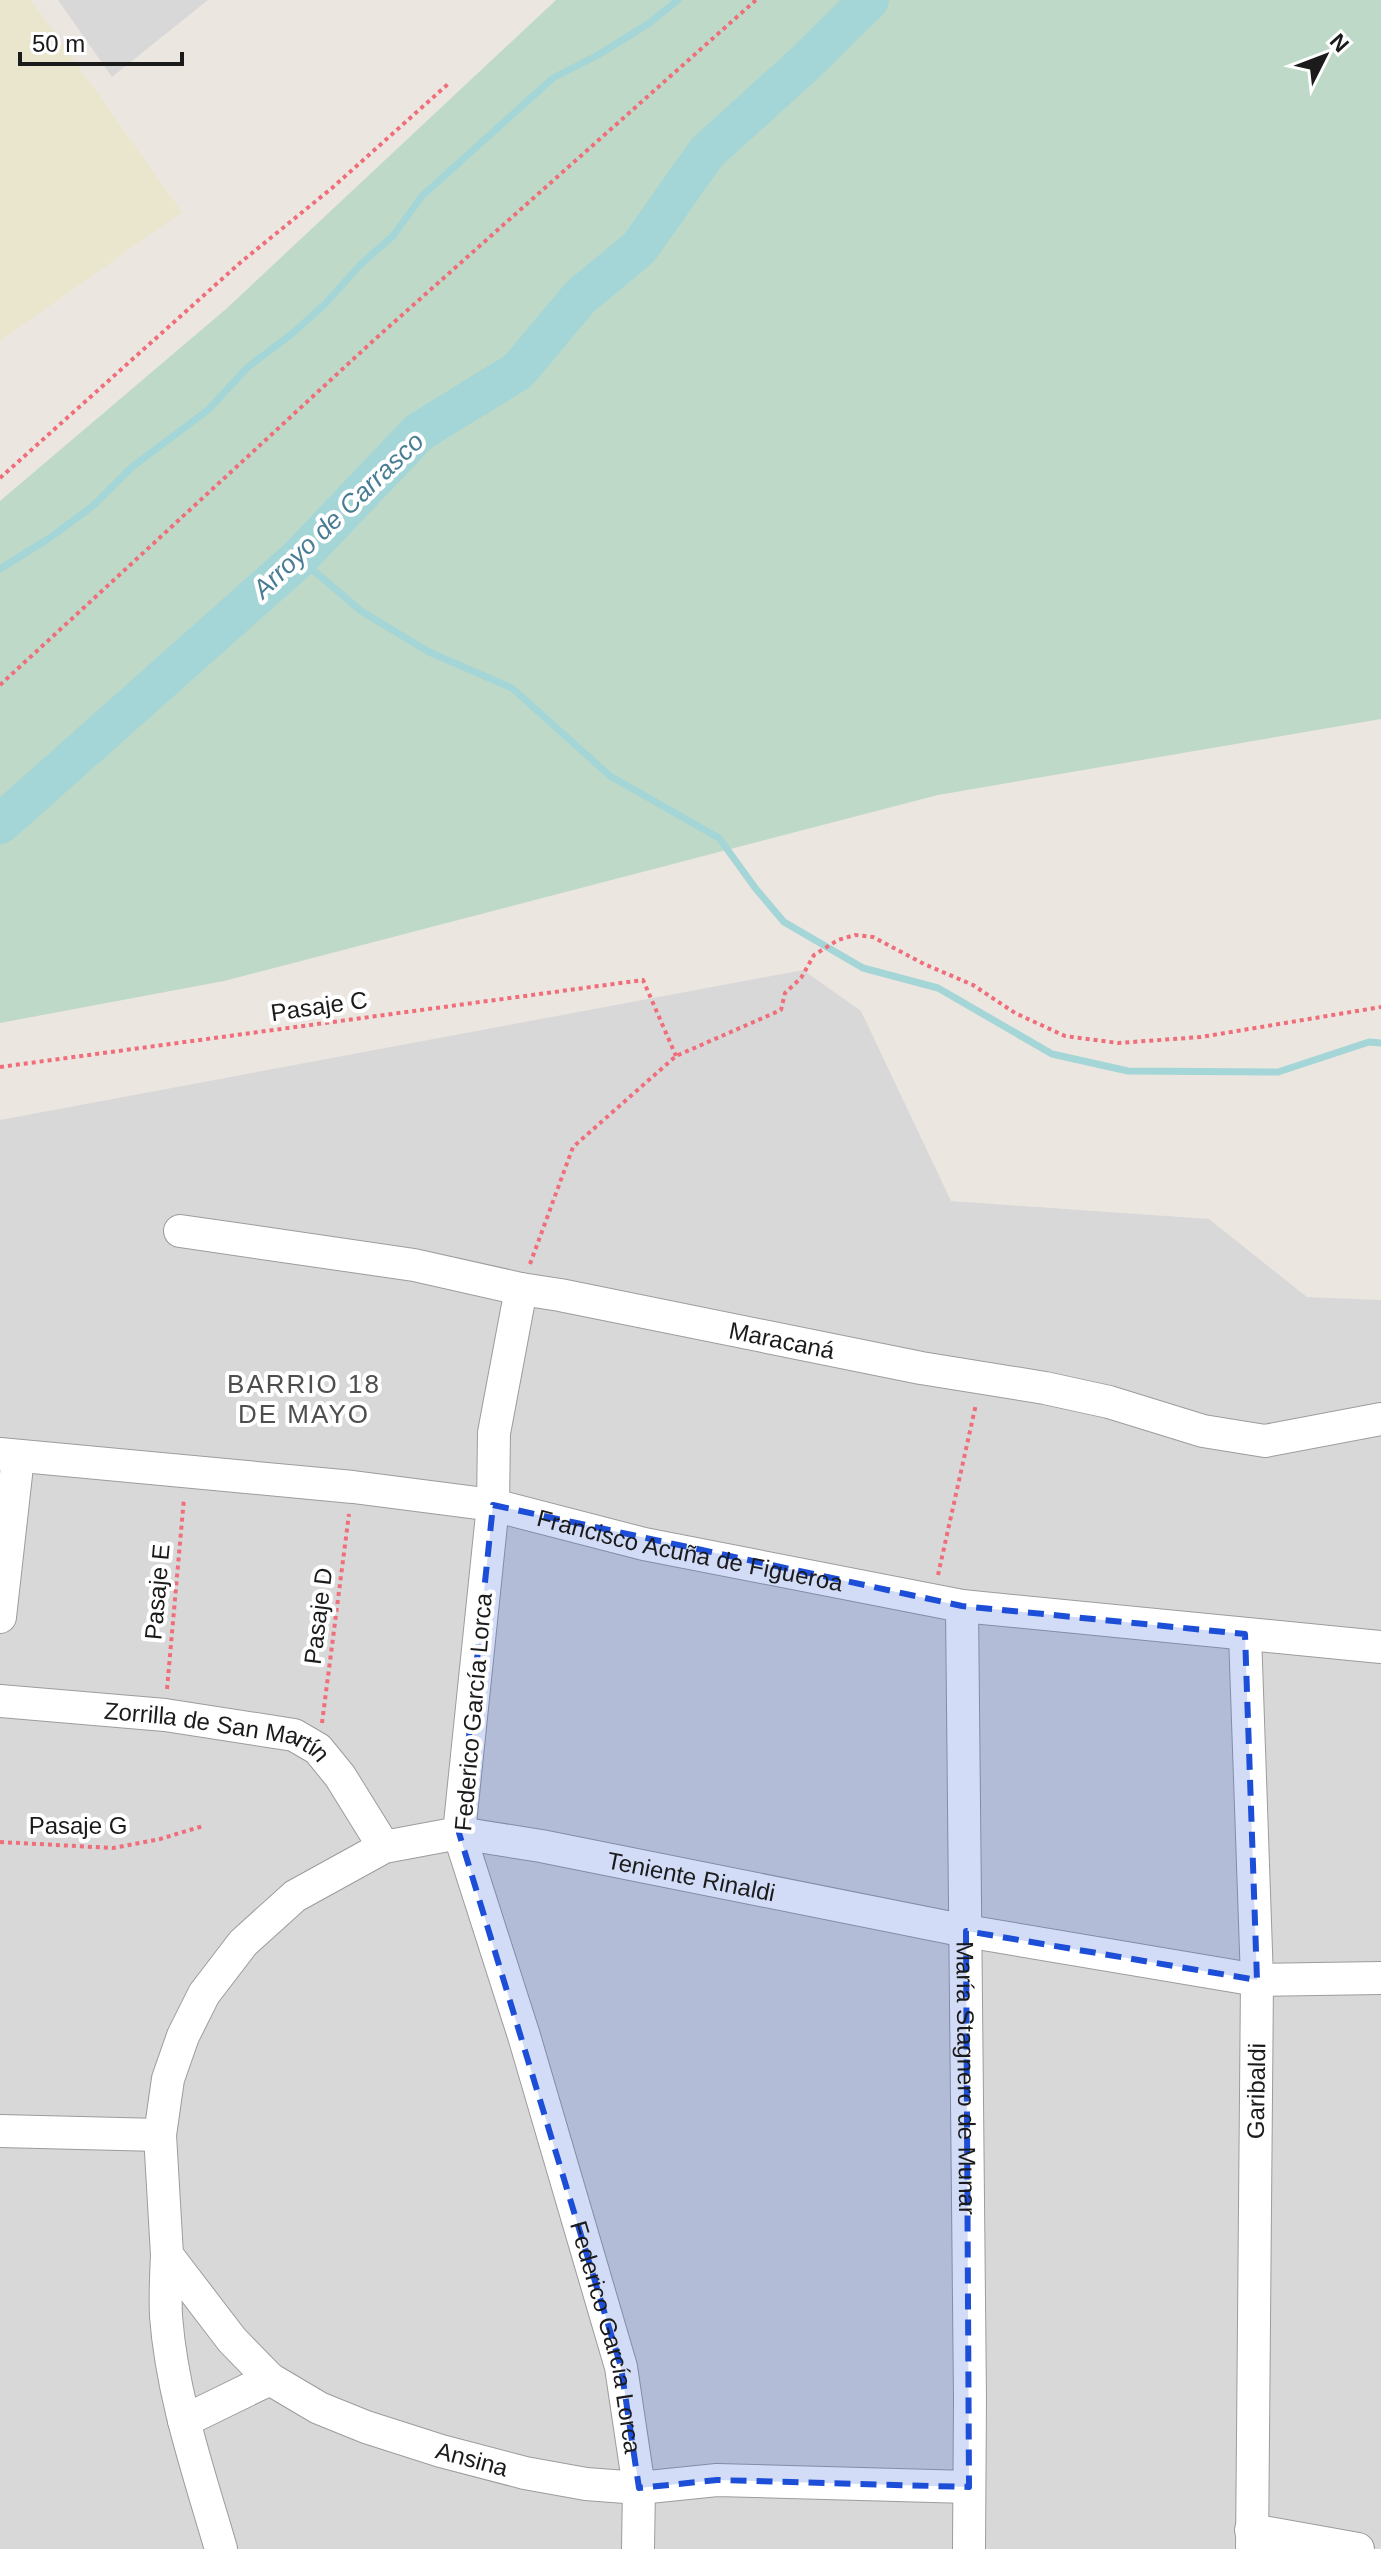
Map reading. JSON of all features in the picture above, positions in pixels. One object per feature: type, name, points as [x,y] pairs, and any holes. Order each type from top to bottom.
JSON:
[{"type":"street","name":"Maracaná","points":[[180,1231],[414,1265],[921,1368],[1083,1396],[1203,1431],[1265,1441],[1381,1419]]},
{"type":"street","name":"Federico García Lorca","points":[[521,1289],[494,1433],[493,1505],[459,1833],[524,2036],[621,2367],[639,2488],[638,2549]]},
{"type":"street","name":"Francisco Acuña de Figueroa","points":[[9,1456],[353,1487],[493,1505],[644,1544],[947,1603],[1381,1647]]},
{"type":"street","points":[[0,1617],[9,1456]]},
{"type":"street","name":"María Stagnero de Munar","points":[[947,1603],[966,1931],[969,2549]]},
{"type":"street","name":"Garibaldi","points":[[1245,1634],[1257,1980],[1252,2540]]},
{"type":"street","name":"Zorrilla de San Martín","points":[[0,1701],[165,1715],[294,1735],[318,1749],[340,1776],[384,1847]]},
{"type":"street","name":"Teniente Rinaldi","points":[[160,2135],[168,2079],[183,2036],[204,1994],[243,1943],[295,1896],[384,1847],[459,1833],[541,1846],[966,1931],[1257,1980],[1381,1978]]},
{"type":"street","points":[[0,2131],[160,2135],[167,2255],[166,2316],[174,2374],[184,2421],[221,2549]]},
{"type":"street","name":"Ansina","points":[[167,2255],[232,2340],[270,2379],[319,2408],[441,2451],[525,2473],[586,2484],[639,2488],[717,2480],[969,2487]]},
{"type":"street","points":[[184,2421],[270,2379]]},
{"type":"street","points":[[1252,2540],[1358,2549]]},
{"type":"path","points":[[0,685],[374,340],[756,0]]},
{"type":"path","points":[[0,478],[241,262],[332,188],[448,84]]},
{"type":"path","points":[[521,1289],[573,1147],[676,1056],[781,1010],[785,993],[801,978],[814,955],[838,940],[855,935],[873,937],[973,985],[1015,1013],[1065,1036],[1118,1043],[1201,1037],[1381,1007]]},
{"type":"path","name":"Pasaje C","points":[[0,1067],[643,980],[676,1056]]},
{"type":"path","points":[[947,1603],[982,1378]]},
{"type":"path","name":"Pasaje E","points":[[165,1715],[186,1472]]},
{"type":"path","name":"Pasaje D","points":[[318,1749],[353,1487]]},
{"type":"path","name":"Pasaje G","points":[[0,1842],[113,1848],[160,1839],[203,1826]]},
{"type":"highlighted area","points":[[493,1505],[962,1606],[1245,1634],[1257,1980],[966,1931],[969,2487],[717,2480],[639,2488],[621,2367],[459,1833]]},
{"type":"shaded area","points":[[0,0],[31,0],[182,212],[0,341]]},
{"type":"shaded area","points":[[58,0],[208,0],[112,77]]},
{"type":"shaded area","points":[[803,970],[861,1011],[951,1201],[1209,1219],[1307,1297],[1381,1300],[1381,2549],[0,2549],[0,1120]]},
{"type":"green space","points":[[556,0],[1381,0],[1381,719],[938,795],[224,981],[0,1023],[0,501],[226,309]]},
{"type":"waterway","points":[[0,569],[94,505],[132,467],[208,410],[248,367],[325,304],[361,264],[393,236],[422,196],[553,78],[648,24],[678,0]]},
{"type":"waterway","name":"Arroyo de Carrasco","points":[[0,824],[299,558],[419,432],[518,371],[581,296],[639,248],[707,152],[869,0]]},
{"type":"waterway","points":[[299,558],[361,611],[429,652],[512,688],[610,776],[719,838],[784,922],[863,968],[938,988],[1052,1054],[1128,1071],[1278,1072],[1369,1042],[1381,1043]]},
{"type":"district","name":"BARRIO 18 DE MAYO","points":[[304,1399]]}]
